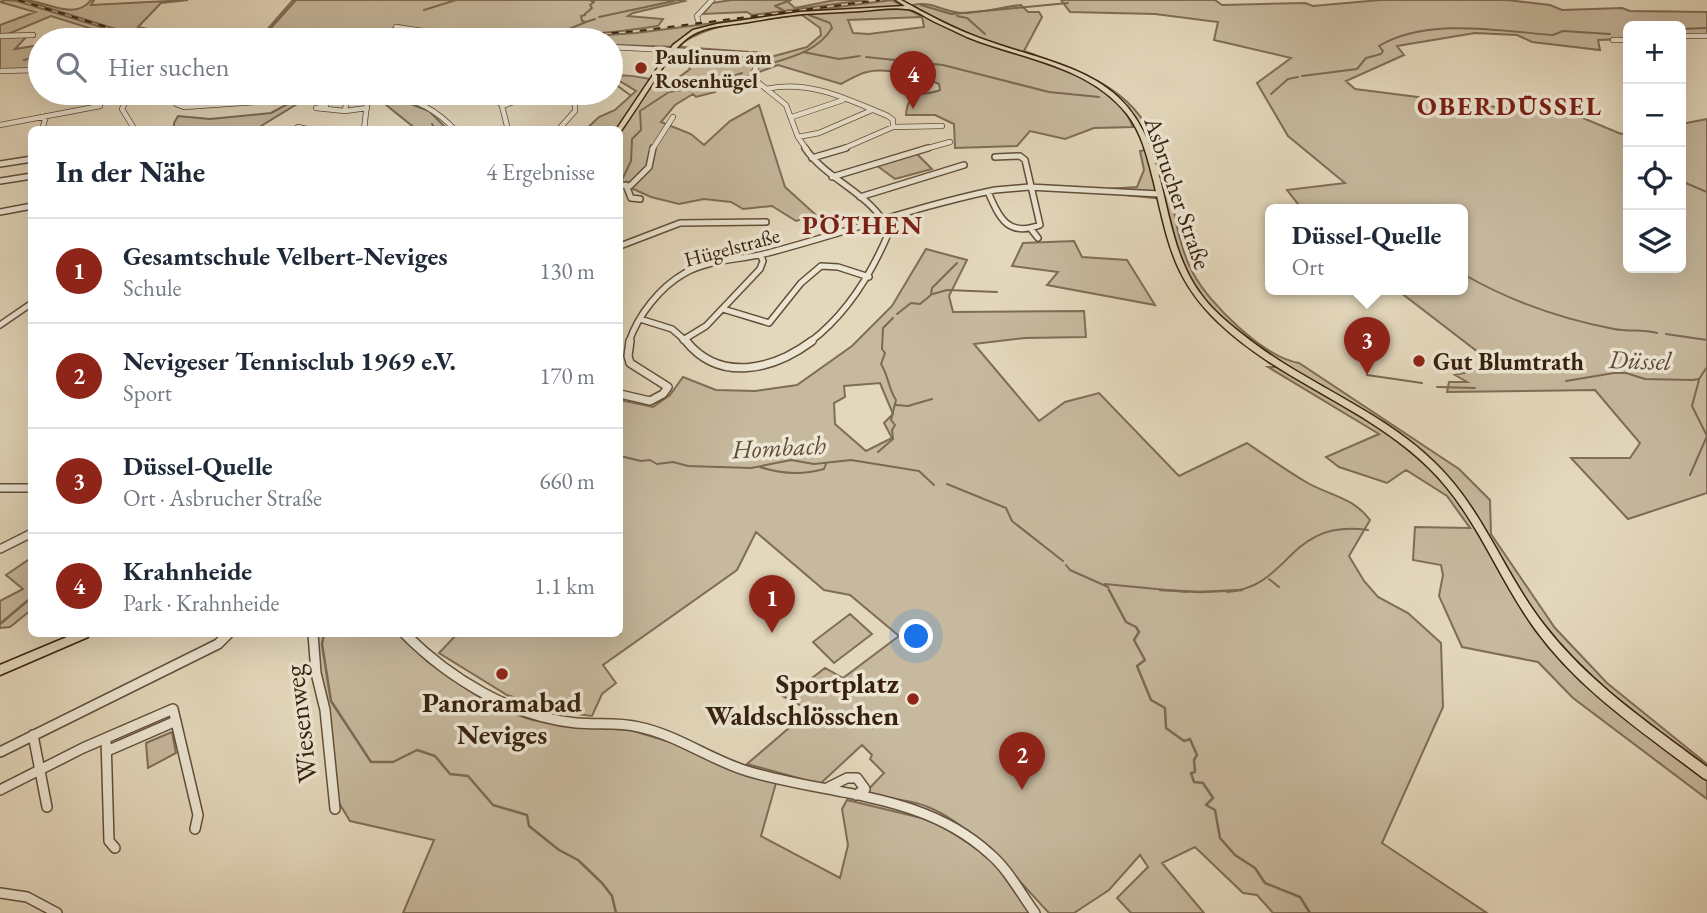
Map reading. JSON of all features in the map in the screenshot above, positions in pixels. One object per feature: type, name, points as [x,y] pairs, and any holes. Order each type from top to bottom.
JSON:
[{"type":"main road","name":"Asbrucher Straße","points":[[900,1],[975,38],[1081,76],[1110,93],[1130,112],[1139,126],[1179,266],[1210,311],[1267,357],[1370,417],[1432,465],[1465,504],[1521,602],[1565,658],[1621,710],[1707,774]]},
{"type":"main road","points":[[897,9],[900,1]]},
{"type":"main road","points":[[622,126],[672,50],[685,36],[708,27],[800,13],[909,7]]},
{"type":"main road","points":[[0,670],[77,637]]},
{"type":"street","points":[[698,20],[697,16],[712,0]]},
{"type":"street","points":[[396,27],[403,28]]},
{"type":"street","points":[[0,36],[28,35]]},
{"type":"street","points":[[1686,36],[1707,36]]},
{"type":"street","points":[[1613,40],[1623,40]]},
{"type":"street","points":[[623,48],[762,55],[753,74],[759,85],[782,100],[792,117],[798,137],[812,158],[885,221],[889,232],[877,264],[844,312],[803,348],[776,362],[755,368],[723,366],[701,359],[677,332],[662,324],[640,319]]},
{"type":"street","points":[[664,62],[675,54],[689,51]]},
{"type":"street","points":[[0,71],[28,70]]},
{"type":"street","points":[[766,89],[784,84],[802,86],[888,116],[893,120],[893,127]]},
{"type":"street","points":[[792,117],[843,100]]},
{"type":"street","points":[[124,105],[122,109],[133,126]]},
{"type":"street","points":[[178,105],[210,105]]},
{"type":"street","points":[[345,111],[346,105]]},
{"type":"street","points":[[365,126],[368,105]]},
{"type":"street","points":[[423,105],[443,116],[452,126]]},
{"type":"street","points":[[505,105],[502,106],[507,126]]},
{"type":"street","points":[[562,126],[575,111],[575,105]]},
{"type":"street","points":[[0,125],[100,106]]},
{"type":"street","points":[[324,107],[345,111],[367,108]]},
{"type":"street","points":[[798,137],[817,133],[872,110]]},
{"type":"street","points":[[43,126],[46,117]]},
{"type":"street","points":[[623,186],[630,186],[649,167],[649,157],[656,139],[673,117]]},
{"type":"street","points":[[812,158],[846,148],[893,127],[942,126]]},
{"type":"street","points":[[832,177],[877,161],[950,142]]},
{"type":"street","points":[[988,192],[995,209],[1008,226],[1031,229],[1040,225],[1041,217],[1030,187],[1025,160],[1020,156],[995,157]]},
{"type":"street","points":[[0,171],[3,164],[28,160]]},
{"type":"street","points":[[860,197],[964,165]]},
{"type":"street","points":[[0,181],[28,178]]},
{"type":"street","points":[[623,187],[631,198],[640,199]]},
{"type":"street","name":"Hügelstraße","points":[[623,395],[650,401],[663,394],[668,387],[663,380],[635,368],[628,358],[629,342],[640,319],[667,288],[688,272],[761,256],[988,192],[1030,187],[1158,194]]},
{"type":"street","points":[[0,212],[28,207]]},
{"type":"street","points":[[623,245],[680,223],[766,222]]},
{"type":"street","points":[[1031,229],[1038,237]]},
{"type":"street","points":[[683,340],[706,326],[723,309],[760,269],[763,261],[761,256]]},
{"type":"street","points":[[723,309],[769,323],[808,277],[820,267],[827,266],[869,277]]},
{"type":"street","points":[[0,325],[28,306]]},
{"type":"street","points":[[0,488],[28,486]]},
{"type":"street","points":[[0,550],[28,535]]},
{"type":"street","points":[[0,752],[218,644],[225,637]]},
{"type":"street","name":"Wiesenweg","points":[[313,637],[316,673],[325,710],[335,809]]},
{"type":"street","points":[[408,637],[420,649],[482,692],[519,711],[575,723],[640,727],[747,771],[902,805],[935,816],[990,854],[1035,913]]},
{"type":"street","points":[[0,790],[173,709],[198,815],[195,829]]},
{"type":"street","points":[[107,751],[176,721]]},
{"type":"street","points":[[33,735],[47,807]]},
{"type":"street","points":[[107,738],[109,841],[115,848]]},
{"type":"street","points":[[825,789],[846,778],[857,778],[865,789],[863,793],[852,796]]},
{"type":"street","points":[[0,893],[26,897],[57,913]]},
{"type":"shaded area","points":[[23,0],[68,10],[84,6],[91,0],[94,0],[91,5],[188,0],[161,3],[138,27],[143,28],[112,28]]},
{"type":"shaded area","points":[[293,0],[685,1],[633,13],[628,16],[663,19],[658,26],[623,31],[623,28],[410,28],[397,25],[393,28],[268,28]]},
{"type":"shaded area","points":[[732,0],[786,0],[795,8],[835,0],[866,0],[752,15],[747,12],[703,14],[712,3]]},
{"type":"shaded area","points":[[892,0],[921,16],[921,11],[913,5],[927,4],[966,13],[1021,5],[1028,12],[1039,12],[1042,17],[1024,51],[1098,81],[1130,104],[1142,119],[1152,137],[1169,189],[1175,195],[1172,199],[1185,256],[1201,286],[1212,299],[1239,328],[1270,351],[1299,363],[1459,469],[1490,500],[1491,534],[1555,628],[1607,683],[1707,764],[1707,799],[1573,698],[1538,662],[1462,647],[1439,596],[1443,575],[1441,565],[1413,560],[1415,527],[1470,528],[1447,496],[1406,470],[1387,483],[1339,467],[1326,457],[1379,434],[1268,367],[1289,367],[1237,330],[1207,302],[1194,286],[1175,247],[1164,199],[1116,194],[1106,189],[1137,187],[1144,170],[1140,151],[1150,149],[1141,126],[1129,118],[1133,127],[1094,128],[1065,139],[1030,131],[1017,146],[955,148],[954,124],[935,115],[906,115],[907,106],[913,97],[940,90],[939,84],[914,75],[875,71],[841,84],[778,65],[748,76],[759,89],[746,82],[726,88],[723,85],[712,89],[715,92],[696,97],[693,94],[675,105],[661,122],[691,134],[704,145],[730,121],[759,105],[785,187],[816,215],[796,221],[772,206],[743,209],[731,202],[704,199],[679,204],[651,197],[623,184],[623,126],[589,126],[599,117],[623,105],[636,91],[623,83],[623,76],[669,80],[676,79],[690,69],[686,63],[668,61],[680,47],[623,45],[623,34]],"holes":[[[802,15],[820,28],[821,35],[807,47],[767,58],[764,53],[681,47],[682,43],[695,35],[724,25],[755,20]],[[922,17],[924,27],[869,34],[853,33],[848,20]]]},
{"type":"shaded area","points":[[1061,0],[1215,0],[1222,5],[1305,3],[1313,6],[1380,0],[1507,0],[1550,5],[1562,10],[1622,8],[1630,11],[1707,12],[1707,35],[1686,35],[1686,21],[1623,21],[1623,39],[1598,40],[1600,50],[1532,42],[1517,35],[1475,33],[1397,46],[1404,55],[1346,81],[1355,89],[1583,118],[1623,133],[1623,273],[1686,273],[1686,123],[1707,119],[1707,493],[1628,519],[1571,458],[1630,458],[1640,443],[1595,390],[1447,392],[1449,382],[1467,382],[1455,375],[1488,367],[1483,356],[1404,295],[1468,295],[1468,204],[1298,204],[1287,190],[1345,183],[1288,136],[1257,83],[1291,58],[1214,40],[1218,22],[1155,14],[1070,12]]},
{"type":"shaded area","points":[[17,1],[104,28],[89,28],[51,16],[8,34],[28,35],[15,49],[28,47],[28,69],[0,69],[0,25],[35,12],[0,2]]},
{"type":"shaded area","points":[[286,105],[295,105],[261,126],[174,126],[178,116],[210,119],[271,113]]},
{"type":"shaded area","points":[[386,105],[413,105],[429,111],[444,126],[412,126]]},
{"type":"shaded area","points":[[917,154],[932,169],[895,179],[876,165]]},
{"type":"shaded area","points":[[1074,241],[1082,257],[1127,260],[1155,305],[1047,285],[1058,272],[1012,266],[1023,243]]},
{"type":"shaded area","points":[[926,249],[967,260],[949,296],[953,312],[1084,311],[1086,337],[1025,338],[974,344],[1039,421],[1065,402],[1099,393],[1179,476],[1247,443],[1306,482],[1349,502],[1363,512],[1370,520],[1349,556],[1364,581],[1378,597],[1408,613],[1441,643],[1443,707],[1382,843],[1487,913],[1273,913],[1257,895],[1243,893],[1195,847],[1162,863],[1204,913],[1131,913],[1117,898],[1148,867],[1140,855],[1109,890],[1074,913],[1049,913],[993,854],[945,815],[913,802],[864,794],[884,773],[870,759],[872,755],[862,745],[820,784],[747,764],[810,710],[774,692],[783,681],[799,688],[825,668],[843,678],[899,636],[850,595],[824,590],[756,532],[737,570],[603,665],[616,683],[602,694],[592,716],[561,712],[507,695],[439,653],[454,637],[623,637],[623,401],[653,407],[670,395],[683,377],[716,390],[755,391],[797,385],[852,346],[892,306]],"holes":[[[880,383],[893,414],[884,423],[892,438],[866,451],[835,424],[834,403],[845,397],[844,386]]]},
{"type":"shaded area","points":[[28,560],[28,612],[10,627],[0,628],[0,601],[23,589],[6,575]]},
{"type":"shaded area","points":[[850,614],[872,634],[834,663],[813,642]]},
{"type":"shaded area","points":[[312,637],[403,637],[428,662],[494,707],[532,720],[630,730],[673,743],[745,775],[776,783],[761,836],[840,878],[848,845],[842,809],[847,800],[934,821],[985,854],[997,866],[1030,913],[403,913],[434,840],[350,821],[336,798]]},
{"type":"shaded area","points":[[172,732],[176,753],[148,768],[146,743]]},
{"type":"waterway","points":[[271,28],[296,0]]},
{"type":"waterway","points":[[424,10],[456,0]]},
{"type":"waterway","points":[[585,14],[592,8],[590,5],[594,2],[590,0]]},
{"type":"waterway","points":[[783,10],[775,6],[791,0]]},
{"type":"waterway","points":[[599,17],[674,1]]},
{"type":"waterway","points":[[952,14],[1068,3]]},
{"type":"waterway","points":[[921,5],[951,14]]},
{"type":"waterway","points":[[585,15],[581,16],[582,21],[586,22]]},
{"type":"waterway","points":[[803,52],[819,43],[832,28],[830,23],[809,15]]},
{"type":"waterway","points":[[957,16],[967,18],[985,34]]},
{"type":"waterway","points":[[586,22],[595,19]]},
{"type":"waterway","points":[[572,28],[586,22]]},
{"type":"waterway","points":[[1302,76],[1357,69],[1366,58],[1381,54],[1383,51],[1379,46],[1419,31],[1464,28],[1553,35],[1563,31],[1610,34]]},
{"type":"waterway","points":[[1686,29],[1707,28]]},
{"type":"waterway","points":[[766,65],[803,52]]},
{"type":"waterway","points":[[803,52],[839,59],[860,56]]},
{"type":"waterway","points":[[866,57],[943,65],[1049,92],[1099,97]]},
{"type":"waterway","points":[[24,60],[28,59]]},
{"type":"waterway","points":[[704,86],[742,73]]},
{"type":"waterway","points":[[1271,94],[1288,79],[1298,77]]},
{"type":"waterway","points":[[623,178],[631,161],[632,139],[641,130],[640,111],[669,92],[702,87]]},
{"type":"waterway","points":[[623,90],[630,95]]},
{"type":"waterway","points":[[1686,183],[1707,192]]},
{"type":"waterway","points":[[897,314],[911,303],[920,304],[931,295],[932,288],[957,263]]},
{"type":"waterway","points":[[1468,277],[1517,301],[1575,320],[1614,329],[1657,333]]},
{"type":"waterway","points":[[933,294],[947,290],[997,292]]},
{"type":"waterway","points":[[878,452],[893,439],[892,430],[895,425],[891,420],[896,400],[881,364],[885,353],[882,349],[883,328],[893,318]]},
{"type":"waterway","points":[[1666,334],[1707,340]]},
{"type":"waterway","name":"Düssel","points":[[1566,381],[1614,373],[1626,373],[1645,379],[1693,380],[1699,379],[1707,367]]},
{"type":"waterway","name":"Düssel","points":[[1367,375],[1422,383]]},
{"type":"waterway","points":[[1690,475],[1707,436],[1692,406],[1699,380]]},
{"type":"waterway","name":"Düssel","points":[[1437,387],[1475,388]]},
{"type":"waterway","points":[[896,405],[908,406],[932,399]]},
{"type":"waterway","name":"Hombach","points":[[623,457],[650,460],[657,464],[673,462],[688,466],[751,468],[791,460],[814,464],[851,460],[919,471],[934,485]]},
{"type":"waterway","points":[[760,467],[800,473],[824,469],[826,464]]},
{"type":"waterway","name":"Hombach","points":[[947,484],[1006,508],[1012,521],[1063,561]]},
{"type":"waterway","points":[[1234,590],[1265,579],[1304,543],[1321,534],[1341,529],[1368,530]]},
{"type":"waterway","name":"Hombach","points":[[1066,565],[1070,570],[1108,587],[1110,592]]},
{"type":"waterway","points":[[1269,579],[1279,587]]},
{"type":"waterway","points":[[1105,584],[1173,591]]},
{"type":"waterway","points":[[1160,590],[1173,591]]},
{"type":"waterway","points":[[1173,591],[1234,590]]},
{"type":"waterway","points":[[1227,592],[1234,590]]},
{"type":"waterway","points":[[1234,590],[1242,590]]},
{"type":"waterway","points":[[1173,591],[1187,592]]},
{"type":"waterway","name":"Hombach","points":[[1110,592],[1126,622],[1136,627],[1139,632],[1134,640],[1145,660],[1137,666],[1151,700],[1165,708],[1166,728],[1184,741],[1190,739],[1197,755],[1194,760],[1195,772],[1191,773],[1194,782],[1203,783],[1213,798],[1206,805],[1215,810],[1220,838],[1235,855],[1255,868],[1265,883],[1300,897],[1310,913]]},
{"type":"waterway","points":[[0,624],[28,600]]},
{"type":"waterway","points":[[323,637],[322,644],[331,701],[371,762],[393,762],[417,750],[435,756],[450,774],[468,776],[493,805],[527,815],[529,826],[559,850],[578,860],[612,896],[616,913]]},
{"type":"railway","points":[[18,0],[110,28]]},
{"type":"railway","points":[[623,32],[880,0]]},
{"type":"place","name":"Paulinum am Rosenhügel","points":[[641,68]]},
{"type":"place","name":"Krahnheide","points":[[913,109]]},
{"type":"place","name":"Gut Blumtrath","points":[[1419,361]]},
{"type":"place","name":"Düssel-Quelle","points":[[1367,375]]},
{"type":"place","name":"Gesamtschule Velbert-Neviges","points":[[772,633]]},
{"type":"place","name":"Panoramabad Neviges","points":[[502,674]]},
{"type":"place","name":"Sportplatz Waldschlösschen","points":[[913,699]]},
{"type":"place","name":"Nevigeser Tennisclub 1969 e.V.","points":[[1022,790]]},
{"type":"district","name":"OBERDÜSSEL","points":[[1510,106]]},
{"type":"district","name":"PÖTHEN","points":[[863,225]]}]
